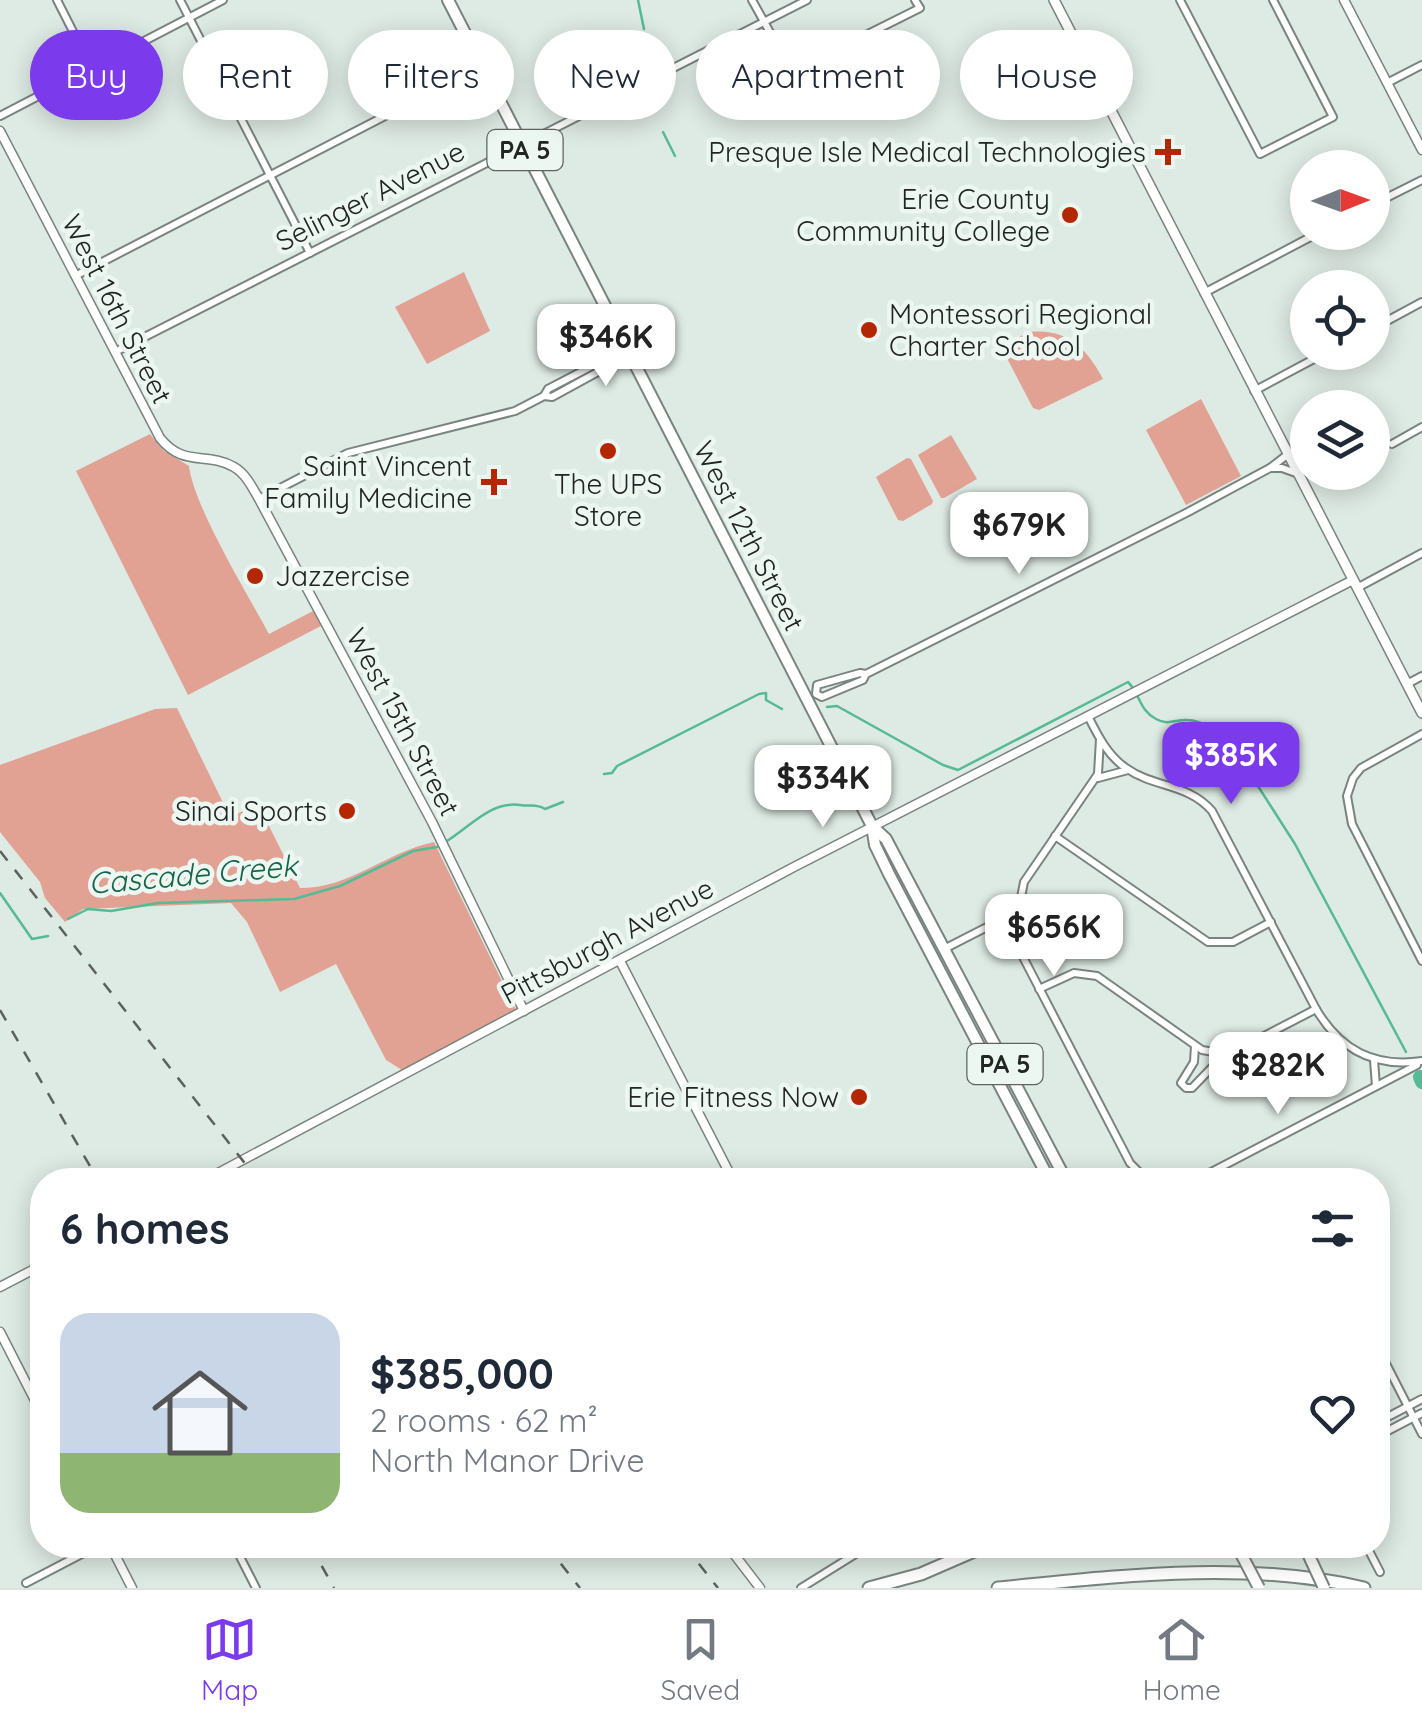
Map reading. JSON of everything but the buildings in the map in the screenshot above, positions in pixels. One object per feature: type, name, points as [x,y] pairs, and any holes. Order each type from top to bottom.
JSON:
[{"type":"highway","points":[[869,1588],[921,1574],[958,1558]]},
{"type":"highway","points":[[998,1588],[1233,1572],[1305,1576],[1364,1588]]},
{"type":"main road","name":"West 12th Street","points":[[448,0],[463,30]]},
{"type":"main road","points":[[1054,0],[1290,461]]},
{"type":"main road","name":"West 12th Street","points":[[510,120],[812,696],[872,826],[882,860],[1043,1168]]},
{"type":"main road","points":[[1305,490],[1422,713]]},
{"type":"main road","name":"West 12th Street","points":[[872,826],[886,839],[1060,1168]]},
{"type":"main road","points":[[1243,1558],[1259,1588]]},
{"type":"main road","points":[[1310,1558],[1324,1588]]},
{"type":"street","points":[[57,0],[72,30]]},
{"type":"street","points":[[180,0],[310,253]]},
{"type":"street","points":[[163,32],[223,0]]},
{"type":"street","points":[[752,0],[768,30]]},
{"type":"street","name":"Selinger Avenue","points":[[115,352],[806,0]]},
{"type":"street","points":[[876,30],[920,8],[916,0]]},
{"type":"street","points":[[1182,1],[1260,154],[1334,117],[1274,0]]},
{"type":"street","points":[[1344,0],[1422,150]]},
{"type":"street","points":[[1387,83],[1422,65]]},
{"type":"street","points":[[0,116],[30,101]]},
{"type":"street","points":[[74,276],[377,120]]},
{"type":"street","name":"West 16th Street","points":[[0,132],[154,429],[166,446],[186,458],[229,464]]},
{"type":"street","points":[[1390,197],[1422,180]]},
{"type":"street","points":[[1204,293],[1290,248]]},
{"type":"street","points":[[1390,319],[1422,302]]},
{"type":"street","points":[[259,499],[348,454],[508,414],[614,354],[630,354]]},
{"type":"street","points":[[1254,391],[1293,370]]},
{"type":"street","points":[[1392,444],[1422,428]]},
{"type":"street","points":[[812,696],[818,685],[866,674],[1270,468],[1287,455]]},
{"type":"street","name":"West 15th Street","points":[[229,464],[244,475],[259,499],[432,822],[524,1011]]},
{"type":"street","points":[[1270,468],[1290,471]]},
{"type":"street","name":"Pittsburgh Avenue","points":[[228,1168],[872,826],[1130,694],[1422,553]]},
{"type":"street","points":[[1407,684],[1422,676]]},
{"type":"street","points":[[1088,716],[1100,738],[1128,770]]},
{"type":"street","points":[[1422,734],[1367,764],[1353,778],[1347,796],[1352,824],[1422,961]]},
{"type":"street","points":[[1094,782],[1100,762],[1100,738]]},
{"type":"street","points":[[1134,1168],[1023,957],[1016,923],[1024,882],[1094,782],[1103,775],[1128,770],[1180,787],[1205,803],[1223,828],[1316,1009],[1340,1042],[1374,1060],[1422,1062]]},
{"type":"street","points":[[1055,836],[1208,942],[1227,944],[1271,922]]},
{"type":"street","points":[[944,949],[989,926],[1016,923]]},
{"type":"street","points":[[620,961],[726,1168]]},
{"type":"street","points":[[1039,989],[1074,972],[1097,976],[1195,1046],[1214,1052],[1235,1050]]},
{"type":"street","points":[[1195,1046],[1194,1062],[1181,1083],[1186,1088],[1192,1088],[1211,1064],[1316,1009]]},
{"type":"street","points":[[1374,1060],[1376,1086]]},
{"type":"street","points":[[1219,1168],[1422,1062]]},
{"type":"street","points":[[0,1287],[30,1271]]},
{"type":"street","points":[[0,1332],[30,1391]]},
{"type":"street","points":[[1390,1371],[1422,1434]]},
{"type":"street","points":[[1390,1416],[1422,1399]]},
{"type":"street","points":[[1390,1430],[1422,1413]]},
{"type":"street","points":[[26,1583],[74,1558]]},
{"type":"street","points":[[117,1558],[132,1588]]},
{"type":"street","points":[[241,1558],[256,1588]]},
{"type":"street","points":[[737,1558],[760,1588]]},
{"type":"street","points":[[801,1588],[849,1558]]},
{"type":"street","points":[[1373,1558],[1380,1572]]},
{"type":"shaded area","points":[[464,272],[490,331],[427,364],[395,307]]},
{"type":"shaded area","points":[[1030,332],[1065,337],[1083,350],[1103,379],[1039,410],[1033,408],[1000,345]]},
{"type":"shaded area","points":[[1201,399],[1241,476],[1186,505],[1146,430]]},
{"type":"shaded area","points":[[150,434],[164,451],[189,466],[211,526],[269,634],[313,611],[321,626],[188,695],[76,471]]},
{"type":"shaded area","points":[[951,435],[977,479],[941,498],[918,455]]},
{"type":"shaded area","points":[[907,458],[933,501],[903,521],[898,520],[876,477]]},
{"type":"shaded area","points":[[177,708],[230,817],[258,804],[300,888],[335,883],[434,842],[517,1012],[402,1070],[386,1060],[336,964],[280,992],[247,922],[231,903],[83,909],[65,922],[45,898],[40,882],[0,832],[0,765],[155,709]]},
{"type":"waterway","points":[[638,0],[644,29]]},
{"type":"waterway","points":[[663,132],[675,156]]},
{"type":"waterway","name":"Cascade Creek","points":[[827,707],[837,706],[958,770],[1128,682],[1146,711],[1156,719],[1188,720],[1209,727],[1231,742],[1248,763],[1406,1052]]},
{"type":"waterway","name":"Cascade Creek","points":[[604,774],[759,694],[766,693],[766,700],[782,709]]},
{"type":"waterway","name":"Cascade Creek","points":[[447,841],[500,807],[545,809],[563,802]]},
{"type":"waterway","name":"Cascade Creek","points":[[68,919],[88,909],[111,911],[158,903],[294,899],[340,886],[413,851],[437,847]]},
{"type":"waterway","name":"Cascade Creek","points":[[0,893],[32,939],[48,936]]},
{"type":"waterway","name":"Cascade Creek","points":[[1420,1077],[1422,1082]]},
{"type":"railway","points":[[0,851],[249,1168]]},
{"type":"railway","points":[[0,1010],[91,1168]]},
{"type":"railway","points":[[317,1558],[334,1588]]},
{"type":"railway","points":[[556,1558],[580,1588]]},
{"type":"railway","points":[[694,1558],[718,1588]]},
{"type":"place","name":"Presque Isle Medical Technologies","points":[[1168,152]]},
{"type":"place","name":"Erie County Community College","points":[[1070,215]]},
{"type":"place","name":"Montessori Regional Charter School","points":[[869,330]]},
{"type":"place","name":"The UPS Store","points":[[608,451]]},
{"type":"place","name":"Saint Vincent Family Medicine","points":[[494,482]]},
{"type":"place","name":"Jazzercise","points":[[255,576]]},
{"type":"place","name":"Sinai Sports","points":[[347,811]]},
{"type":"place","name":"Erie Fitness Now","points":[[859,1097]]}]
